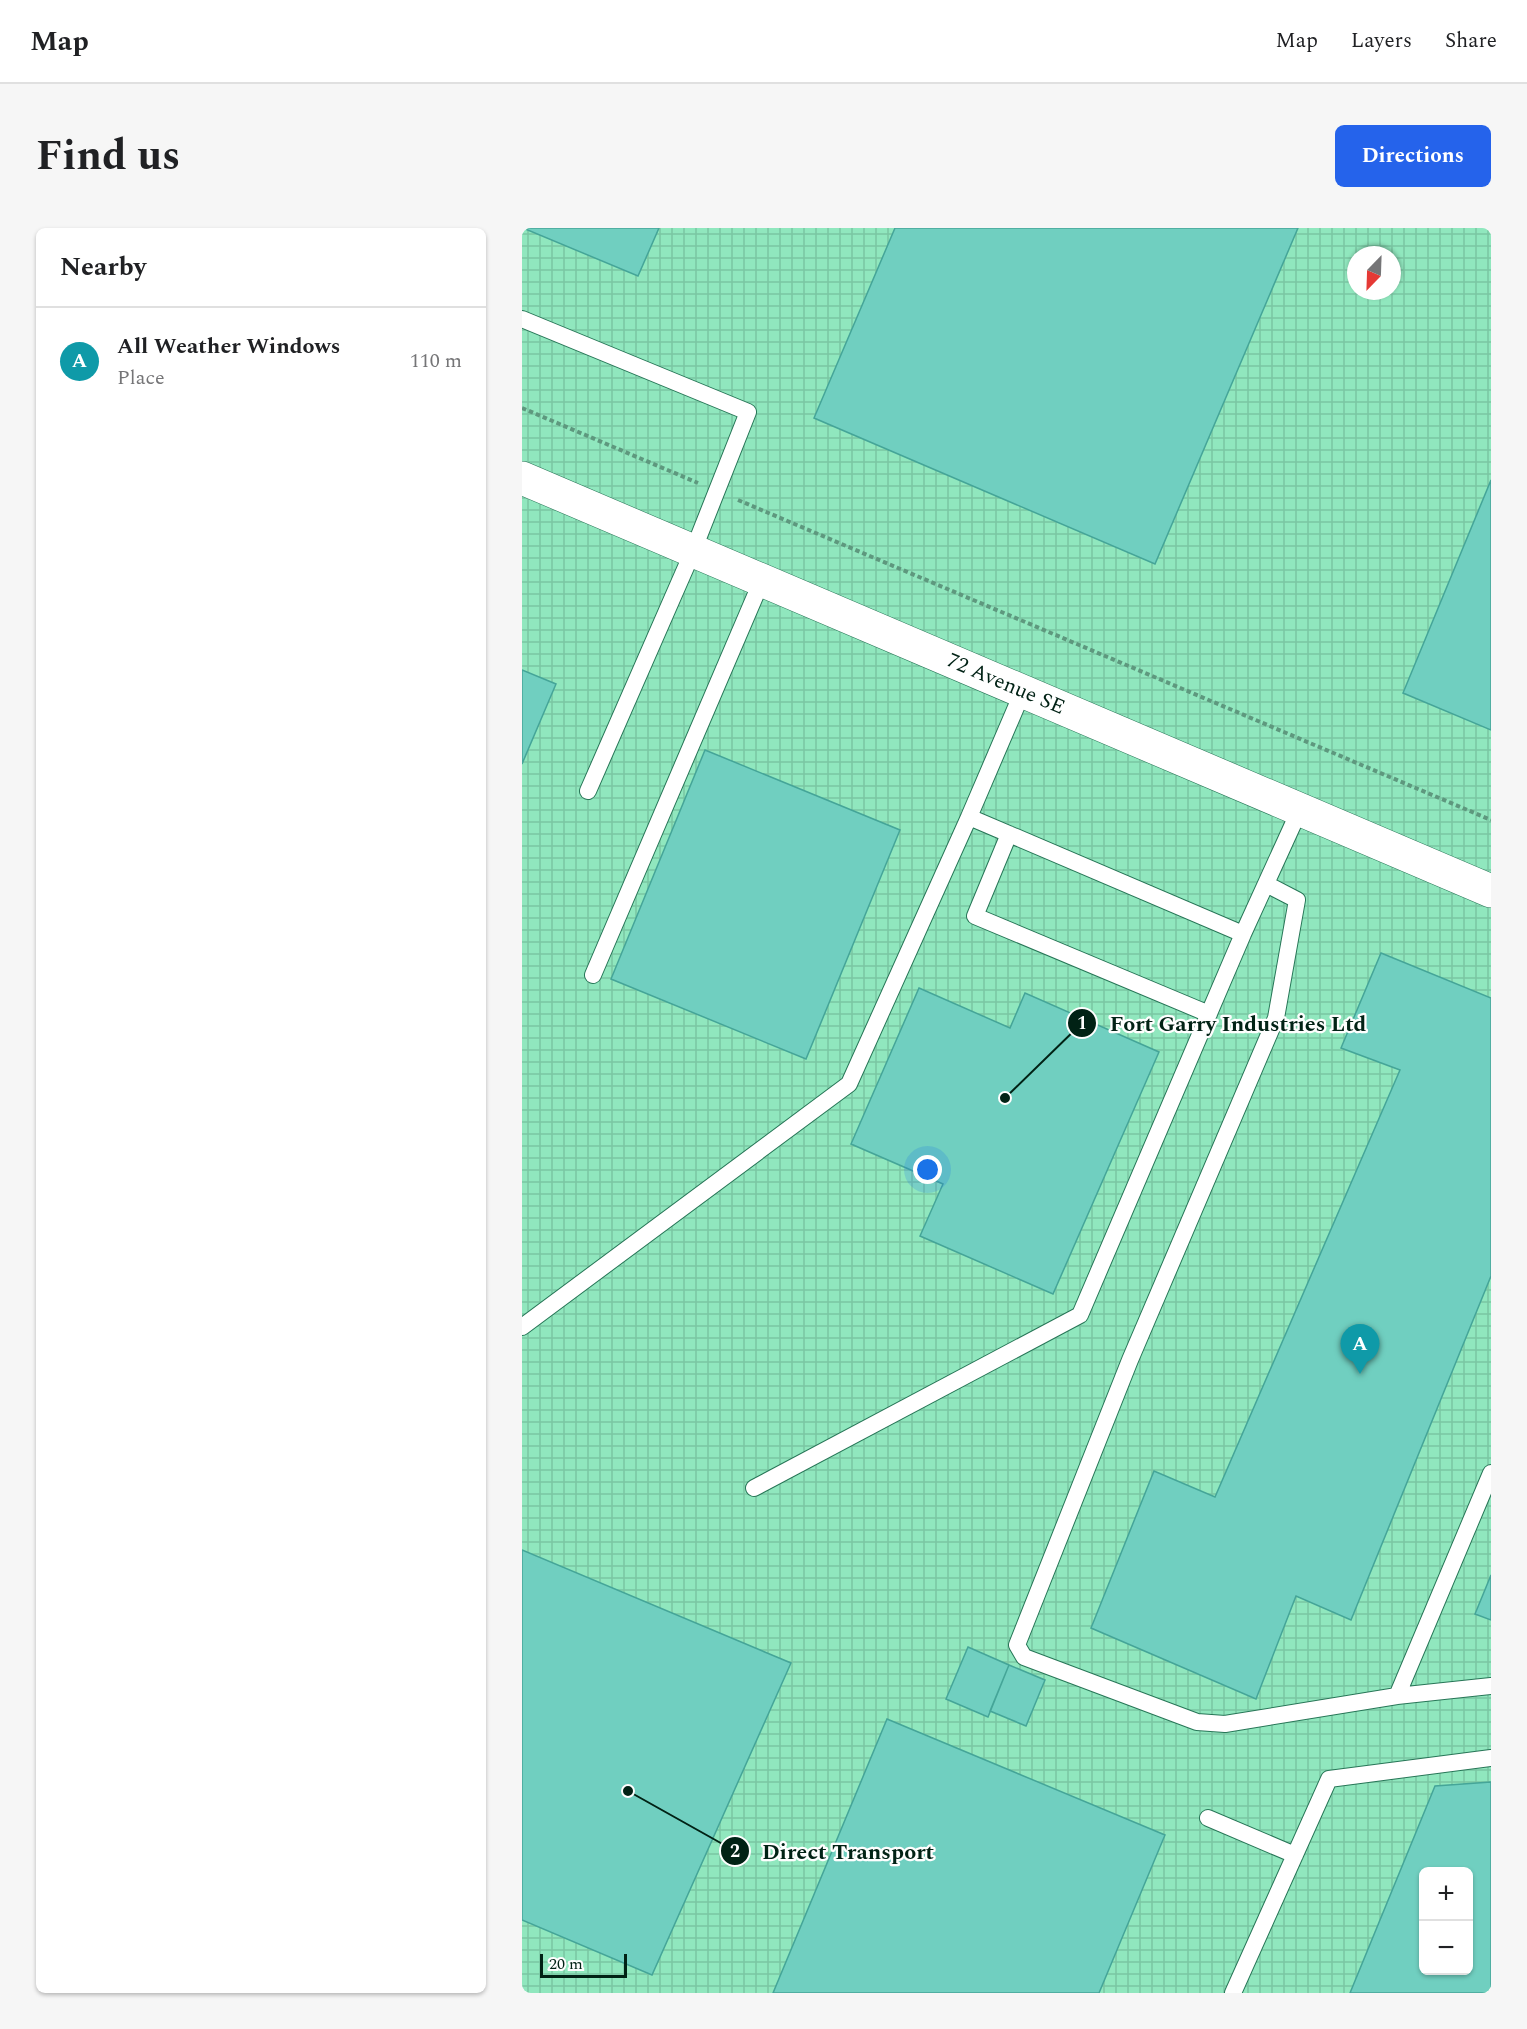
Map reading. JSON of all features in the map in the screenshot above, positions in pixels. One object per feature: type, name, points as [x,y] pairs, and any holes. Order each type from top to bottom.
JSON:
[{"type":"street","name":"72 Avenue SE","points":[[522,478],[1491,891]]},
{"type":"lane","points":[[522,320],[748,412],[693,550],[588,791]]},
{"type":"lane","points":[[593,975],[762,580]]},
{"type":"lane","points":[[522,1327],[849,1084],[1023,691]]},
{"type":"lane","points":[[754,1488],[1080,1315],[1243,934],[1300,809]]},
{"type":"lane","points":[[969,817],[1243,934]]},
{"type":"lane","points":[[1009,834],[975,916],[1209,1014]]},
{"type":"lane","points":[[1266,884],[1297,900],[1276,1018],[1130,1360],[1017,1646],[1024,1657],[1197,1722],[1226,1724],[1397,1696],[1491,1686]]},
{"type":"lane","points":[[1397,1696],[1491,1473]]},
{"type":"lane","points":[[1233,1993],[1329,1779],[1491,1758]]},
{"type":"lane","points":[[1208,1818],[1295,1854]]},
{"type":"path","points":[[522,408],[1491,820]]},
{"type":"shaded area","points":[[522,228],[1491,228],[1491,1993],[522,1993]]},
{"type":"building","points":[[523,228],[659,228],[638,276]]},
{"type":"building","points":[[895,228],[1298,228],[1155,564],[814,418]]},
{"type":"building","points":[[1491,480],[1491,730],[1403,693]]},
{"type":"building","points":[[522,670],[556,684],[522,764]]},
{"type":"building","points":[[705,750],[900,830],[806,1059],[611,979]]},
{"type":"building","points":[[1381,953],[1491,998],[1491,1276],[1351,1620],[1296,1596],[1256,1699],[1091,1628],[1154,1471],[1215,1497],[1400,1070],[1341,1048]]},
{"type":"building","points":[[919,988],[1010,1028],[1025,993],[1159,1052],[1053,1294],[920,1236],[943,1184],[851,1144]]},
{"type":"building","points":[[522,1550],[791,1663],[652,1975],[522,1920]]},
{"type":"building","points":[[1491,1575],[1491,1620],[1475,1614]]},
{"type":"building","points":[[968,1647],[1009,1665],[988,1717],[946,1699]]},
{"type":"building","points":[[1009,1665],[1045,1680],[1026,1726],[990,1711]]},
{"type":"building","points":[[887,1719],[1165,1835],[1099,1993],[773,1993]]},
{"type":"building","points":[[1491,1782],[1491,1993],[1350,1993],[1435,1786]]},
{"type":"place","name":"Fort Garry Industries Ltd","points":[[1005,1098]]},
{"type":"place","name":"All Weather Windows","points":[[1360,1374]]},
{"type":"place","name":"Direct Transport","points":[[628,1791]]}]
